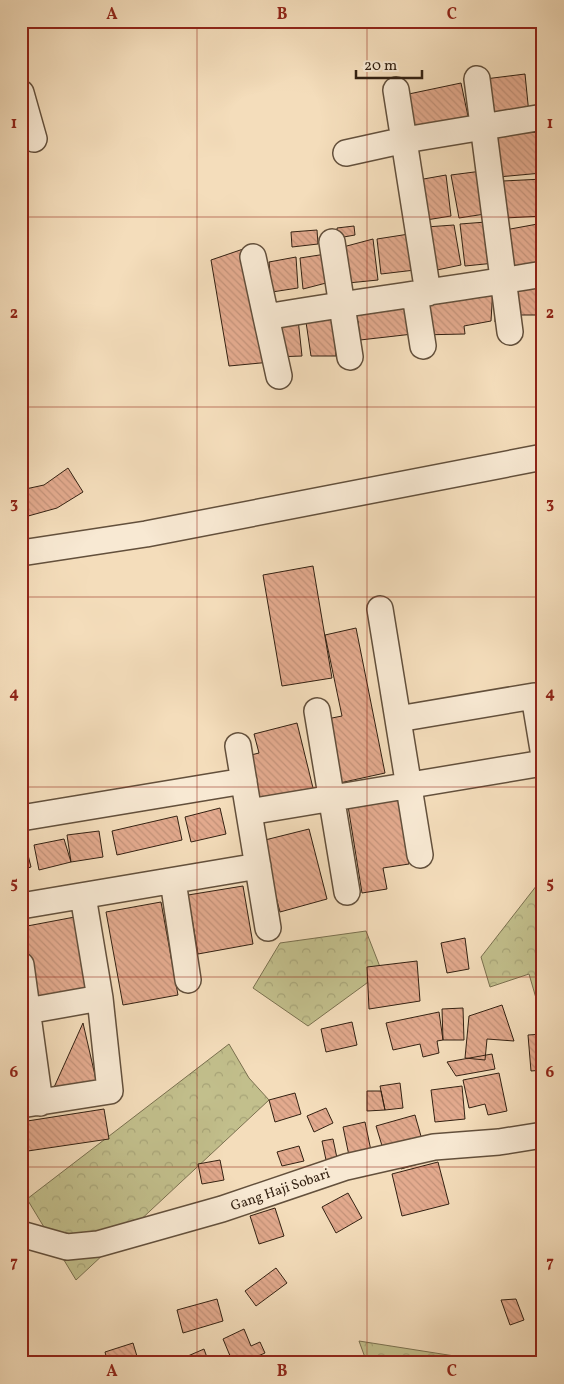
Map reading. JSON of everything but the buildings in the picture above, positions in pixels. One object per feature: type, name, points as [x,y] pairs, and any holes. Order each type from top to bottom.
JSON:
[{"type":"street","points":[[477,79],[510,332]]},
{"type":"street","points":[[396,90],[405,140],[421,294],[423,346]]},
{"type":"street","points":[[21,93],[34,139]]},
{"type":"street","points":[[346,153],[405,140],[543,117]]},
{"type":"street","points":[[332,242],[350,357]]},
{"type":"street","points":[[253,257],[279,376]]},
{"type":"street","points":[[266,317],[543,274]]},
{"type":"street","points":[[21,553],[146,534],[543,457]]},
{"type":"street","points":[[380,608],[420,855]]},
{"type":"street","points":[[398,719],[534,696],[543,750]]},
{"type":"street","points":[[318,711],[347,892]]},
{"type":"street","points":[[238,746],[268,928]]},
{"type":"street","points":[[249,812],[543,763]]},
{"type":"street","points":[[21,818],[244,781]]},
{"type":"street","points":[[21,906],[258,866]]},
{"type":"street","points":[[173,881],[188,980]]},
{"type":"street","points":[[21,965],[27,1011],[30,1104],[110,1091],[100,998],[83,896]]},
{"type":"street","points":[[27,1011],[100,998]]},
{"type":"street","name":"Gang Haji Sobari","points":[[21,1234],[67,1247],[98,1244],[222,1209],[346,1167],[434,1148],[499,1142],[543,1135]]},
{"type":"green space","points":[[537,885],[543,886],[543,1007],[538,1005],[529,974],[490,987],[481,957]]},
{"type":"green space","points":[[366,931],[382,972],[308,1026],[253,988],[280,943]]},
{"type":"green space","points":[[229,1044],[249,1078],[269,1100],[76,1280],[27,1199]]},
{"type":"green space","points":[[359,1341],[499,1363],[367,1363]]}]
